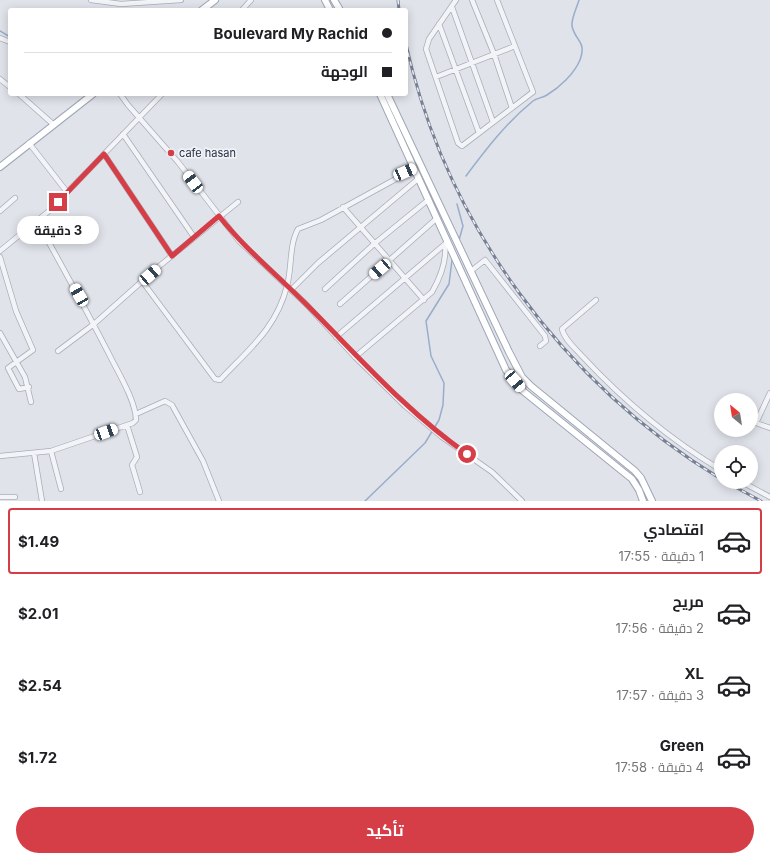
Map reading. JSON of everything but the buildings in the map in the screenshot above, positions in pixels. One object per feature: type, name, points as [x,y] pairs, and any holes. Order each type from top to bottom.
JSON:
[{"type":"main road","points":[[205,8],[215,0]]},
{"type":"main road","points":[[0,167],[90,96]]},
{"type":"main road","points":[[381,96],[414,168],[446,244],[506,370],[523,391],[632,479],[643,501]]},
{"type":"main road","points":[[388,96],[522,377],[636,471],[652,501]]},
{"type":"street","points":[[91,0],[121,4],[181,0]]},
{"type":"street","points":[[244,8],[251,0]]},
{"type":"street","points":[[456,0],[439,24],[426,49],[459,145],[462,146],[533,90],[497,0]]},
{"type":"street","points":[[472,0],[494,54],[512,108]]},
{"type":"street","points":[[452,7],[473,62],[493,122]]},
{"type":"street","points":[[439,24],[454,70],[479,133]]},
{"type":"street","points":[[436,77],[515,46]]},
{"type":"street","points":[[0,79],[8,85]]},
{"type":"street","points":[[25,96],[54,125]]},
{"type":"street","points":[[122,96],[178,162],[239,241],[289,289],[355,357],[429,427],[492,472],[522,501]]},
{"type":"street","points":[[0,251],[37,221],[67,192],[160,96]]},
{"type":"street","points":[[123,134],[194,237]]},
{"type":"street","points":[[29,143],[67,192]]},
{"type":"street","points":[[104,154],[172,256]]},
{"type":"street","points":[[142,281],[218,380],[238,363],[266,333],[274,319],[289,289],[297,230],[321,220],[414,168]]},
{"type":"street","points":[[289,289],[418,179]]},
{"type":"street","points":[[0,211],[15,198]]},
{"type":"street","points":[[325,289],[374,244],[428,200]]},
{"type":"street","points":[[58,351],[94,324],[142,281],[219,216],[238,202]]},
{"type":"street","points":[[343,207],[360,229],[390,260],[424,300]]},
{"type":"street","points":[[340,304],[436,219]]},
{"type":"street","points":[[0,456],[51,451],[135,422],[136,414],[122,378],[37,221]]},
{"type":"street","points":[[336,337],[446,244]]},
{"type":"street","points":[[355,357],[432,292],[439,277],[445,256],[446,244]]},
{"type":"street","points":[[0,257],[2,272],[16,311],[33,349],[32,352],[16,361],[8,368],[19,389],[29,388]]},
{"type":"street","points":[[471,271],[485,260],[542,331],[546,341],[540,346]]},
{"type":"street","points":[[596,300],[562,329],[570,343],[632,405],[682,445],[714,466]]},
{"type":"street","points":[[0,332],[26,377],[31,402]]},
{"type":"street","points":[[770,393],[756,423],[770,428]]},
{"type":"street","points":[[136,414],[165,402],[172,405],[203,461],[219,501]]},
{"type":"street","points":[[126,425],[137,457],[132,465],[140,492]]},
{"type":"street","points":[[51,451],[60,488]]},
{"type":"street","points":[[34,453],[42,501]]},
{"type":"street","points":[[755,489],[770,497]]},
{"type":"street","points":[[0,497],[15,497]]},
{"type":"waterway","points":[[466,176],[489,146],[514,118],[533,101],[547,95],[557,88],[566,80],[577,65],[582,54],[582,49],[580,42],[573,31],[572,23],[579,0]]},
{"type":"waterway","points":[[0,31],[8,36]]},
{"type":"waterway","points":[[457,204],[463,226],[459,240]]},
{"type":"waterway","points":[[365,501],[425,443],[439,420],[443,405],[444,383],[431,356],[426,321],[449,284],[452,260]]},
{"type":"railway","points":[[398,0],[399,8]]},
{"type":"railway","points":[[408,51],[425,110],[450,174],[482,235],[519,293],[562,347],[611,396],[664,440],[714,474]]},
{"type":"railway","points":[[739,489],[761,501]]},
{"type":"place","name":"cafe hasan","points":[[171,153]]},
{"type":"route","points":[[58,202],[104,154],[172,256],[219,216],[239,241],[306,304],[355,357],[405,406],[429,427],[467,454]]}]
